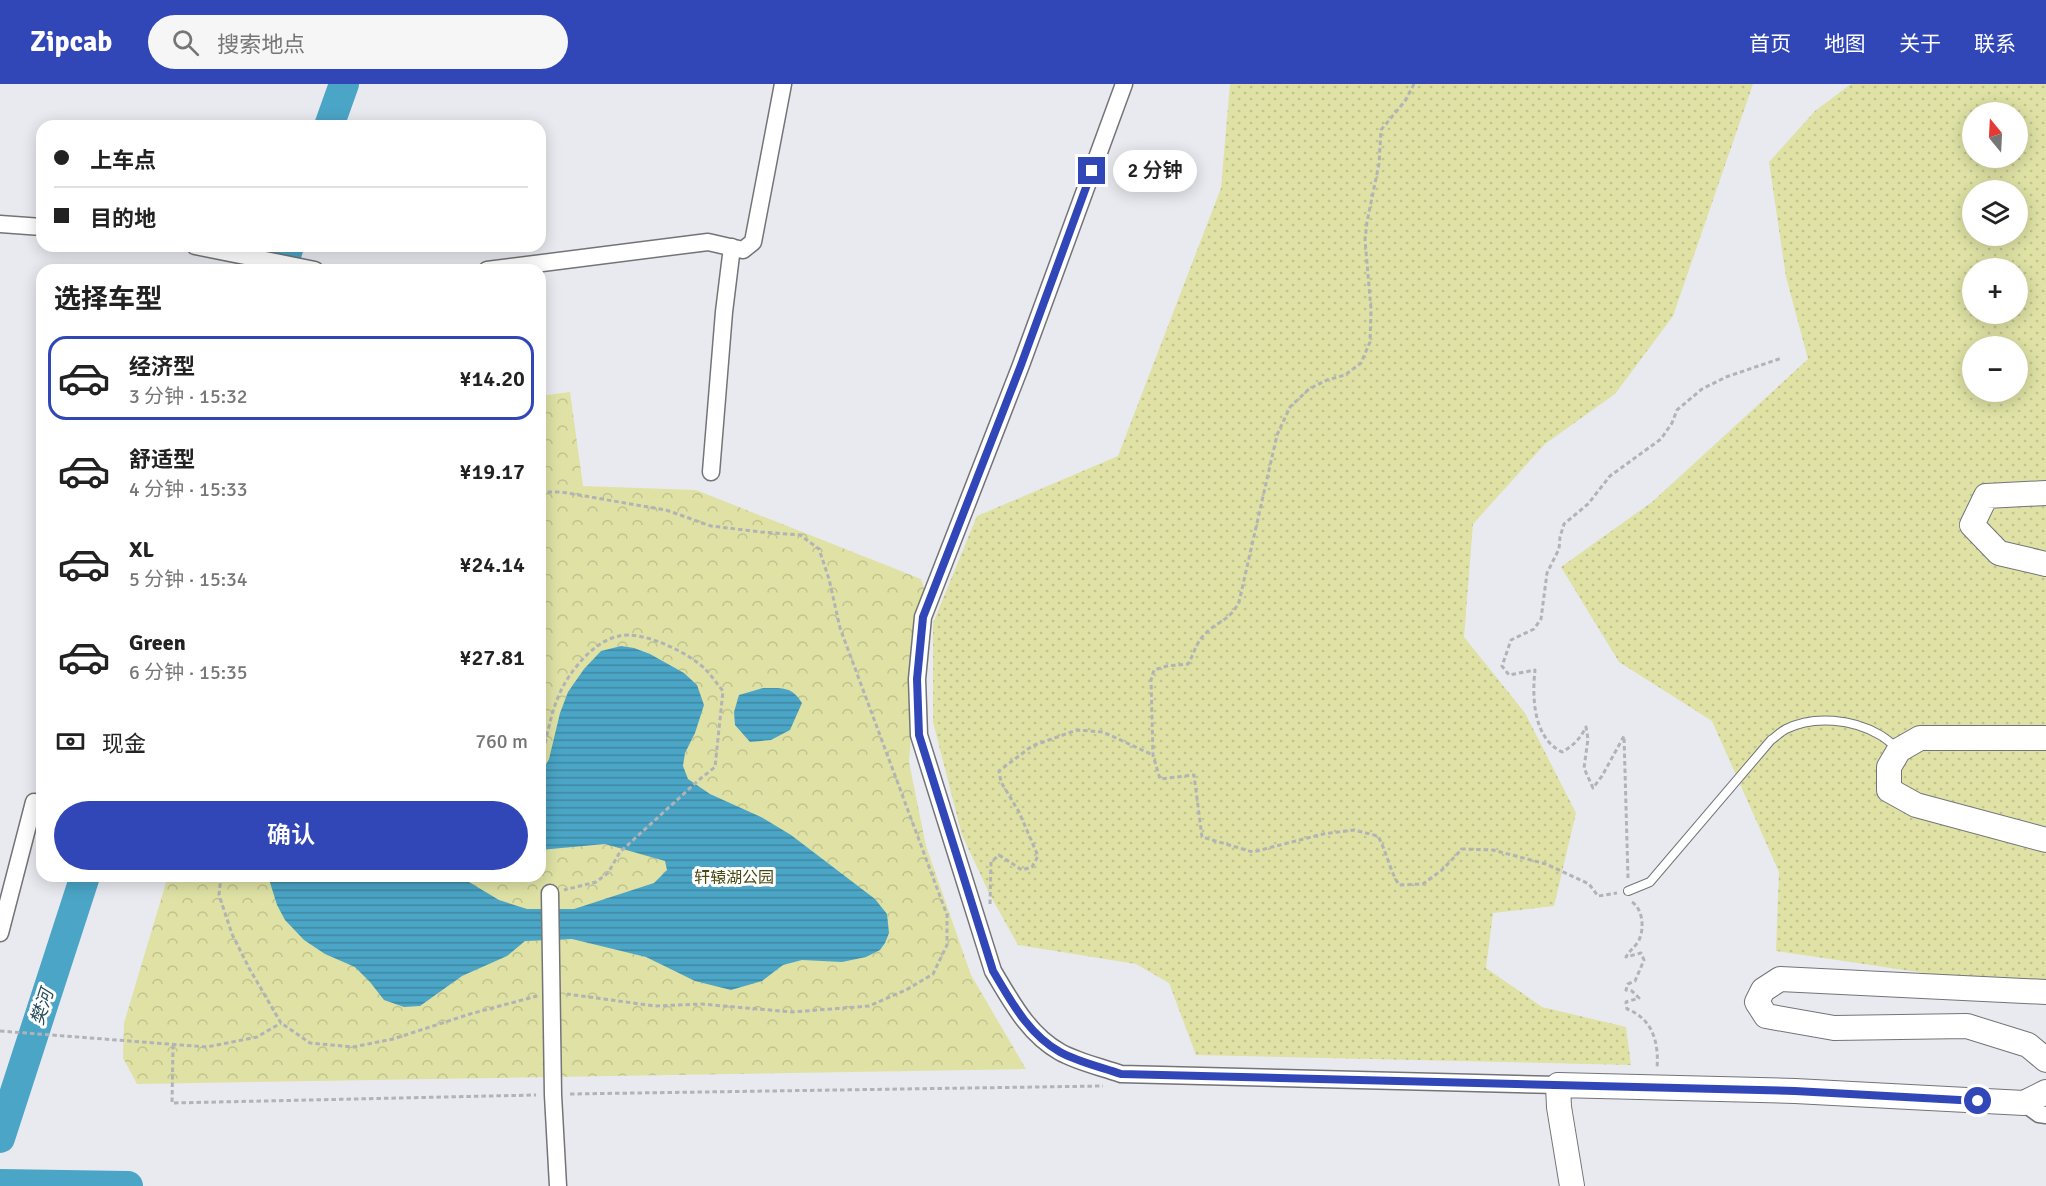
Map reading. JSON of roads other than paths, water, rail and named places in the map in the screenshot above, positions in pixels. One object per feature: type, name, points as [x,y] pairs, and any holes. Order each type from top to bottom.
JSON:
[{"type":"street","points":[[534,264],[708,242],[743,250],[753,243],[783,84]]},
{"type":"street","points":[[1124,84],[1021,365],[923,617],[917,679],[919,735],[993,971],[1013,1005],[1034,1032],[1060,1052],[1121,1074],[1559,1096],[1655,1088],[1795,1091],[2024,1103],[2046,1092]]},
{"type":"street","points":[[0,224],[36,227]]},
{"type":"street","points":[[711,472],[724,312],[732,248]]},
{"type":"street","points":[[228,252],[288,264]]},
{"type":"street","points":[[2046,493],[1986,496],[1972,525],[1999,553],[2046,564]]},
{"type":"street","points":[[2046,738],[1920,738],[1899,750],[1889,767],[1889,790],[1916,805],[2046,840]]},
{"type":"street","points":[[0,933],[34,802]]},
{"type":"street","points":[[550,893],[553,1095],[558,1186]]},
{"type":"street","points":[[2046,992],[1780,979],[1763,990],[1757,1002],[1766,1016],[1834,1028],[1967,1026],[2028,1046],[2046,1060]]},
{"type":"street","points":[[1559,1096],[1572,1186]]},
{"type":"street","points":[[2024,1103],[2039,1114],[2046,1115]]},
{"type":"lane","points":[[1628,891],[1650,882],[1771,740],[1785,729],[1814,720],[1843,722],[1861,726],[1881,735],[1899,750]]},
{"type":"water","points":[[621,646],[634,648],[684,673],[697,685],[704,705],[695,733],[685,753],[683,766],[688,779],[710,794],[761,817],[791,835],[875,899],[887,914],[889,933],[880,950],[866,957],[842,962],[802,960],[783,965],[762,981],[731,990],[695,981],[646,957],[572,939],[525,941],[507,956],[462,976],[420,1006],[404,1007],[384,1000],[355,967],[325,954],[304,940],[285,920],[277,905],[270,882],[469,882],[499,900],[527,909],[574,909],[654,883],[667,870],[665,861],[605,844],[546,849],[546,765],[560,713],[568,692],[584,669],[601,651]]},
{"type":"water","points":[[763,688],[781,688],[790,691],[802,703],[790,730],[771,740],[750,742],[735,725],[734,712],[739,695]]},
{"type":"waterway","name":"樊河","points":[[331,120],[344,84]]},
{"type":"waterway","name":"樊河","points":[[284,264],[287,252]]},
{"type":"waterway","name":"樊河","points":[[0,1138],[83,882]]},
{"type":"waterway","points":[[0,1184],[128,1186]]},
{"type":"park label","name":"轩辕湖公园","points":[[734,878]]}]
